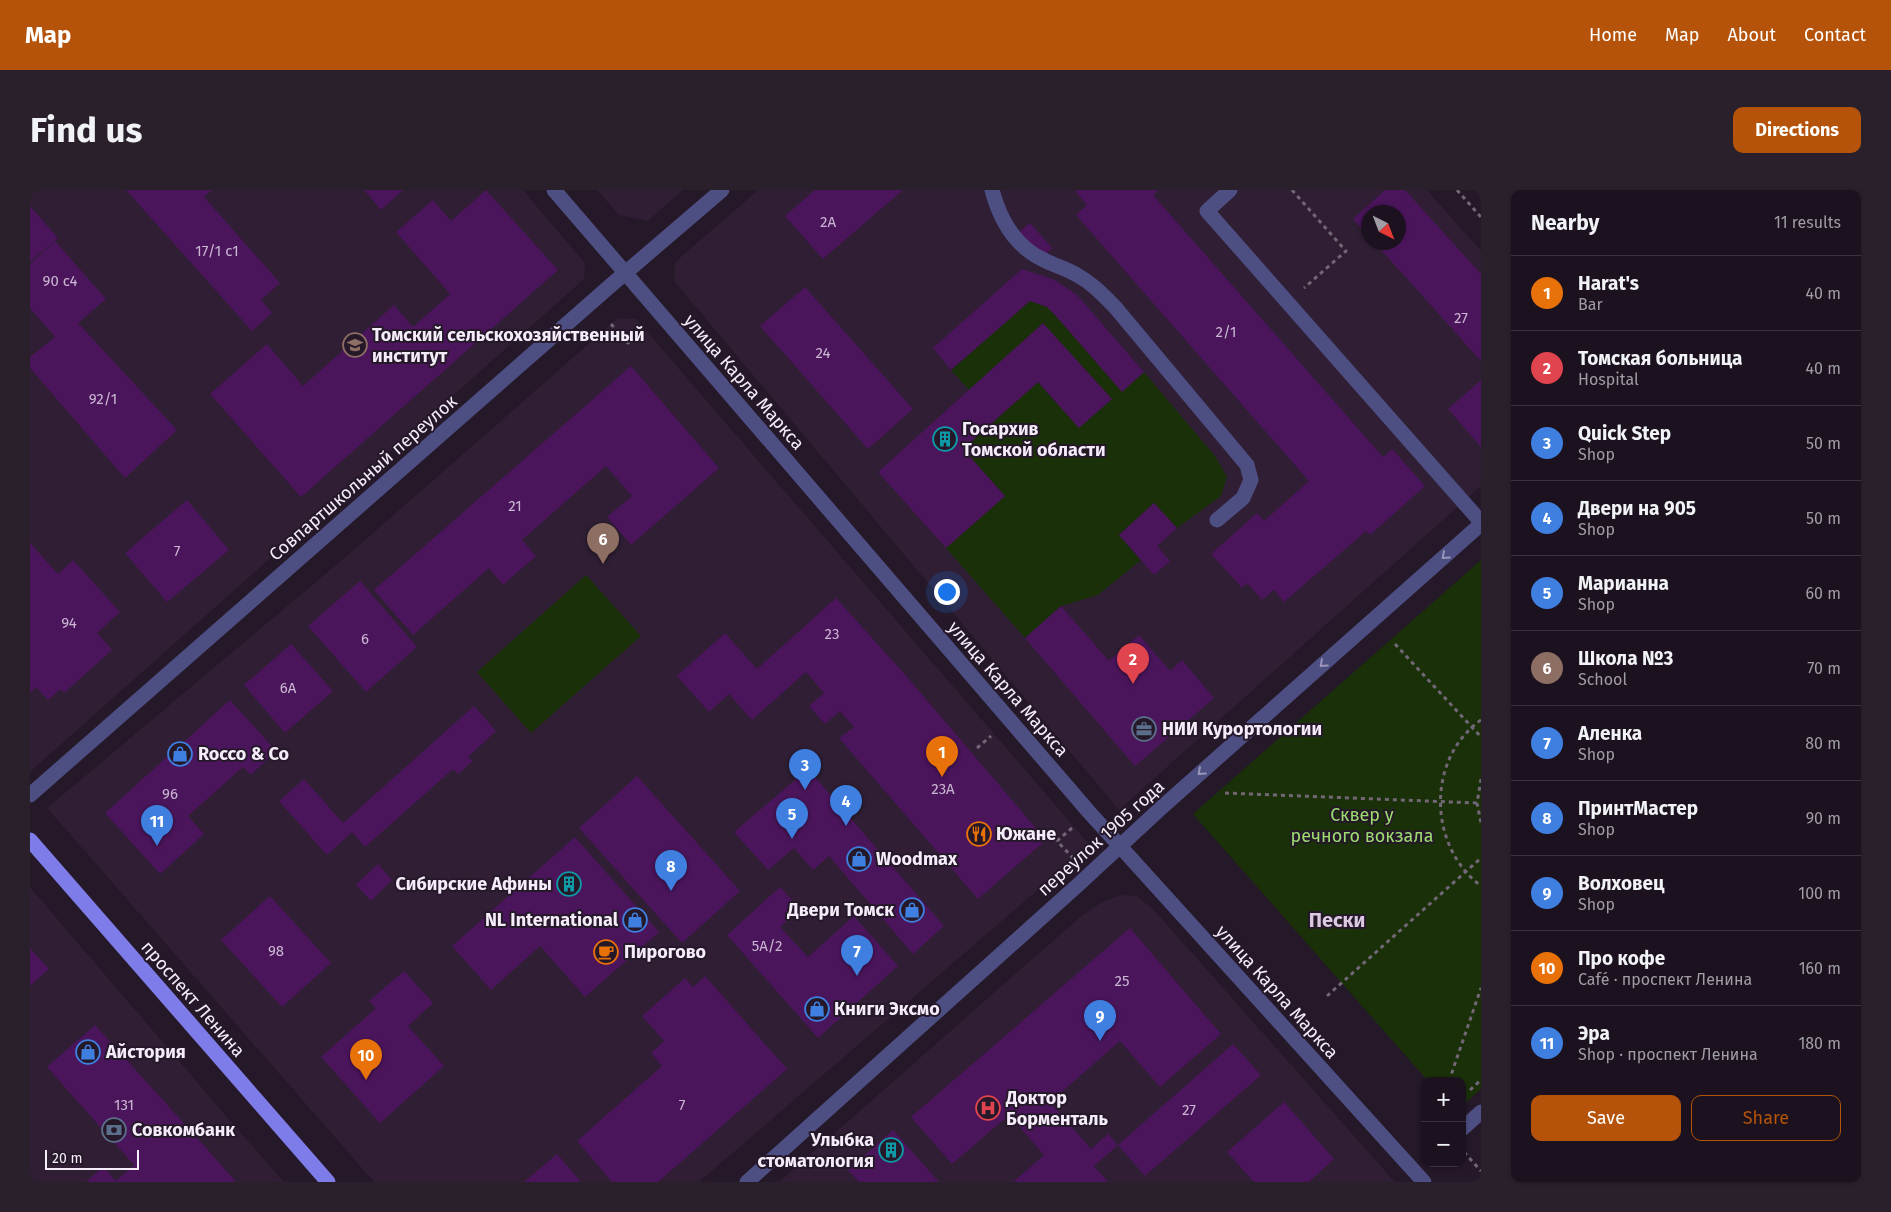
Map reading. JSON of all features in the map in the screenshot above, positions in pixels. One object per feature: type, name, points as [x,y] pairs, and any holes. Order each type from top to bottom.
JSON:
[{"type":"main road","name":"проспект Ленина","points":[[30,840],[328,1182]]},
{"type":"street","name":"улица Карла Маркса","points":[[554,190],[1120,846],[1421,1171]]},
{"type":"street","name":"Совпартшкольный переулок","points":[[30,795],[722,190]]},
{"type":"street","points":[[992,190],[1007,228],[1017,241],[1044,261],[1078,275],[1094,286],[1115,307],[1247,465],[1251,480],[1242,498],[1218,520]]},
{"type":"street","points":[[1230,190],[1206,211],[1481,523]]},
{"type":"street","name":"переулок 1905 года","points":[[747,1182],[1481,523]]},
{"type":"street","points":[[1466,1125],[1481,1112]]},
{"type":"path","points":[[1288,302],[1346,252],[1292,190]]},
{"type":"path","points":[[1456,190],[1481,217]]},
{"type":"path","points":[[611,324],[628,343],[644,329]]},
{"type":"path","points":[[1395,644],[1481,738]]},
{"type":"path","points":[[1481,720],[1471,727],[1454,749],[1443,774],[1439,801],[1442,827],[1451,851],[1466,872],[1481,886]]},
{"type":"path","points":[[977,748],[994,733]]},
{"type":"path","points":[[1481,780],[1477,803],[1481,823]]},
{"type":"path","points":[[1225,793],[1477,803]]},
{"type":"path","points":[[1074,827],[1057,841],[1074,859]]},
{"type":"path","points":[[1327,996],[1481,858]]},
{"type":"path","points":[[1450,1077],[1481,988]]},
{"type":"path","points":[[1466,1154],[1481,1171]]},
{"type":"shaded area","points":[[30,190],[523,190],[585,263],[584,279],[30,772]]},
{"type":"shaded area","points":[[597,190],[683,190],[648,221],[619,215]]},
{"type":"shaded area","points":[[758,190],[1427,190],[1481,251],[1481,486],[1119,810],[674,281],[675,262]]},
{"type":"shaded area","points":[[618,318],[636,319],[1090,845],[699,1182],[374,1182],[47,808],[349,554]]},
{"type":"shaded area","points":[[30,887],[233,1124],[284,1182],[30,1182]]},
{"type":"shaded area","points":[[1120,895],[1137,896],[1153,909],[1395,1182],[779,1182],[1080,917],[1102,902]]},
{"type":"green space","points":[[1030,301],[1047,307],[1122,391],[1144,372],[1215,456],[1227,477],[1221,496],[1177,528],[1154,503],[1119,535],[1141,560],[1098,595],[1061,606],[1025,638],[946,548],[1005,496],[963,449],[1038,382],[1079,428],[1112,399],[1043,324],[969,390],[951,370]]},
{"type":"green space","name":"Сквер у речного вокзала","points":[[1481,560],[1481,1089],[1466,1102],[1466,1077],[1424,1077],[1193,814]]},
{"type":"green space","points":[[586,575],[641,636],[531,733],[477,672]]},
{"type":"building","points":[[126,190],[212,190],[204,197],[280,283],[261,300],[272,313],[252,331]]},
{"type":"building","points":[[364,190],[403,190],[381,210]]},
{"type":"building","name":"Томский сельскохозяйственный институт","points":[[486,190],[558,270],[301,497],[210,394],[267,344],[303,386],[394,305],[413,327],[450,294],[396,232],[433,200],[451,221]]},
{"type":"building","points":[[815,190],[903,190],[823,259],[785,216]]},
{"type":"building","points":[[1077,190],[1159,190],[1153,195],[1383,457],[1392,449],[1425,486],[1370,535],[1366,531],[1284,602],[1274,590],[1262,600],[1247,583],[1242,588],[1211,554],[1257,513],[1264,521],[1309,481],[1076,215],[1087,205],[1076,192]]},
{"type":"building","points":[[1385,190],[1405,190],[1481,274],[1481,361],[1381,250],[1406,250],[1406,205],[1368,205]]},
{"type":"building","points":[[30,206],[58,238],[30,262]]},
{"type":"building","points":[[1361,212],[1361,228],[1353,219]]},
{"type":"building","points":[[1030,223],[1052,248],[1038,262],[1015,235]]},
{"type":"building","points":[[55,241],[106,299],[78,323],[177,430],[125,478],[30,368],[30,357],[55,337],[30,308],[30,264]]},
{"type":"building","points":[[1022,269],[1055,280],[1077,295],[1144,372],[1122,392],[1047,307],[1030,301],[951,370],[933,348]]},
{"type":"building","points":[[805,287],[913,409],[868,449],[760,326]]},
{"type":"building","name":"Госархив Томской области","points":[[1043,323],[1112,399],[1079,428],[1038,382],[963,449],[1005,496],[946,548],[878,472]]},
{"type":"building","points":[[631,366],[719,468],[631,545],[607,517],[632,496],[606,466],[522,540],[536,556],[503,585],[489,568],[413,635],[374,590]]},
{"type":"building","points":[[1481,380],[1481,447],[1448,409]]},
{"type":"building","points":[[187,500],[229,550],[167,602],[125,553]]},
{"type":"building","points":[[1154,503],[1177,528],[1157,546],[1170,561],[1154,575],[1119,535]]},
{"type":"building","points":[[30,543],[58,574],[73,560],[120,612],[97,633],[112,650],[64,693],[61,689],[48,700],[36,687],[30,693]]},
{"type":"building","points":[[360,581],[417,647],[366,692],[308,626]]},
{"type":"building","points":[[836,598],[908,678],[1046,840],[978,899],[839,738],[854,727],[840,711],[825,724],[809,706],[824,693],[806,672],[752,720],[729,694],[709,712],[677,676],[725,633],[757,669]]},
{"type":"building","points":[[1061,606],[1109,661],[1139,635],[1170,671],[1182,660],[1214,698],[1135,766],[1025,638]]},
{"type":"building","points":[[291,644],[333,691],[285,733],[244,685]]},
{"type":"building","points":[[230,700],[276,751],[251,775],[243,767],[188,816],[204,834],[160,874],[105,813]]},
{"type":"building","points":[[474,706],[496,731],[468,757],[473,761],[458,774],[453,769],[365,847],[352,832],[327,855],[279,801],[304,779],[343,823]]},
{"type":"building","points":[[808,769],[944,926],[913,954],[829,856],[813,870],[794,848],[768,870],[734,832]]},
{"type":"building","points":[[637,776],[740,891],[682,943],[579,828]]},
{"type":"building","name":"Сибирские Афины","points":[[575,837],[659,932],[585,997],[540,946],[491,990],[452,946]]},
{"type":"building","points":[[378,864],[392,880],[371,901],[356,885]]},
{"type":"building","points":[[780,887],[800,909],[780,927],[808,957],[854,916],[898,966],[818,1038],[727,935]]},
{"type":"building","points":[[270,896],[331,963],[282,1007],[221,940]]},
{"type":"building","points":[[1130,928],[1221,1034],[1160,1087],[1120,1041],[1050,1102],[1091,1149],[1108,1134],[1118,1145],[1094,1166],[1108,1182],[1013,1182],[1044,1155],[1009,1115],[952,1164],[911,1117]]},
{"type":"building","points":[[30,948],[49,969],[30,986]]},
{"type":"building","points":[[404,971],[433,1003],[408,1026],[444,1066],[380,1123],[321,1057],[376,1008],[369,1001]]},
{"type":"building","points":[[705,976],[787,1069],[658,1182],[612,1182],[577,1141],[662,1066],[651,1053],[664,1041],[642,1016],[685,978],[693,987]]},
{"type":"building","points":[[95,1025],[236,1182],[86,1182],[103,1167],[116,1181],[134,1165],[47,1067]]},
{"type":"building","points":[[1233,1044],[1261,1075],[1145,1176],[1118,1145]]},
{"type":"building","points":[[1284,1102],[1334,1159],[1309,1182],[1254,1182],[1227,1152]]},
{"type":"building","name":"Улыбка стоматология","points":[[893,1130],[939,1182],[859,1182],[848,1170]]},
{"type":"building","points":[[557,1154],[581,1182],[524,1182]]},
{"type":"place","name":"Томский сельскохозяйственный институт","points":[[355,345]]},
{"type":"place","name":"Госархив Томской области","points":[[945,439]]},
{"type":"place","name":"Школа №3","points":[[603,564]]},
{"type":"place","name":"Томская больница","points":[[1133,684]]},
{"type":"place","name":"НИИ Курортологии","points":[[1144,729]]},
{"type":"place","name":"Rocco & Co","points":[[180,754]]},
{"type":"place","name":"Harat's","points":[[942,777]]},
{"type":"place","name":"Quick Step","points":[[805,790]]},
{"type":"place","name":"Двери на 905","points":[[846,826]]},
{"type":"place","name":"Южане","points":[[979,834]]},
{"type":"place","name":"Марианна","points":[[792,839]]},
{"type":"place","name":"Эра","points":[[157,846]]},
{"type":"place","name":"Woodmax","points":[[859,859]]},
{"type":"place","name":"Сибирские Афины","points":[[569,884]]},
{"type":"place","name":"ПринтМастер","points":[[671,891]]},
{"type":"place","name":"Двери Томск","points":[[912,910]]},
{"type":"place","name":"NL International","points":[[635,920]]},
{"type":"place","name":"Пирогово","points":[[606,952]]},
{"type":"place","name":"Аленка","points":[[857,976]]},
{"type":"place","name":"Книги Эксмо","points":[[817,1009]]},
{"type":"place","name":"Волховец","points":[[1100,1041]]},
{"type":"place","name":"Айстория","points":[[88,1052]]},
{"type":"place","name":"Про кофе","points":[[366,1080]]},
{"type":"place","name":"Доктор Борменталь","points":[[988,1108]]},
{"type":"place","name":"Совкомбанк","points":[[114,1130]]},
{"type":"place","name":"Улыбка стоматология","points":[[891,1150]]},
{"type":"district","name":"Пески","points":[[1337,920]]}]
